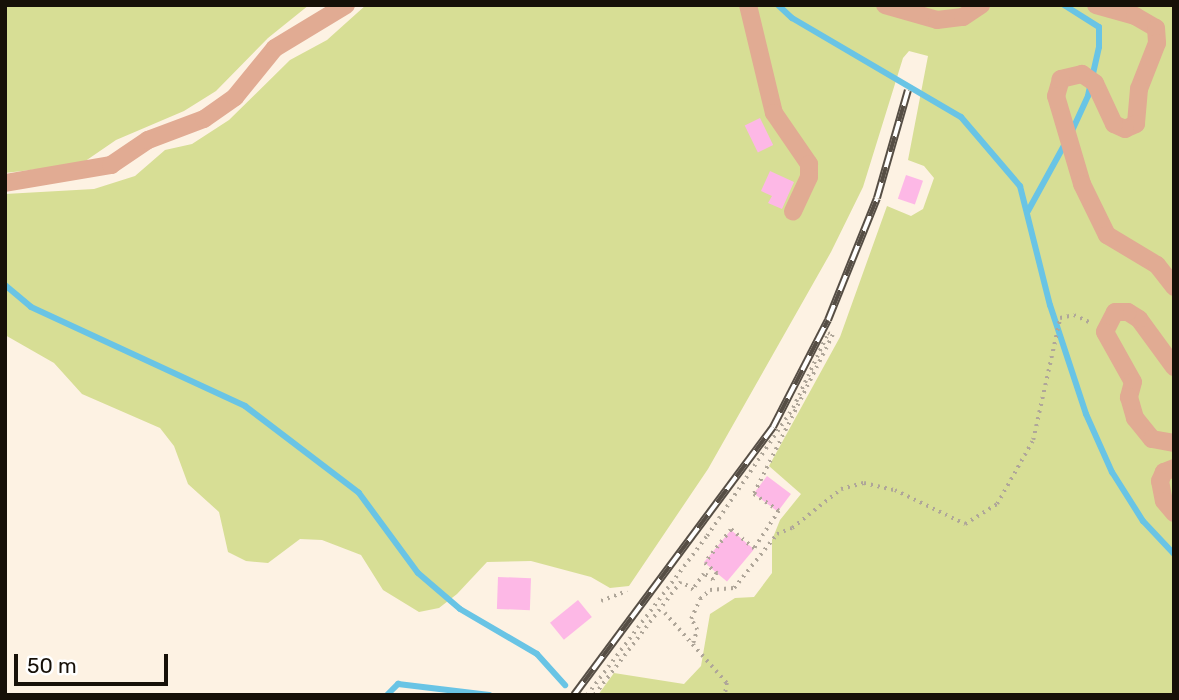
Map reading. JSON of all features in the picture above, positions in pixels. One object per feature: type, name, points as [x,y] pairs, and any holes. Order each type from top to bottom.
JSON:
[{"type":"street","points":[[5,183],[111,165],[148,140],[204,119],[235,97],[275,48],[346,5]]},
{"type":"street","points":[[748,5],[774,113],[809,164],[809,177],[793,212]]},
{"type":"street","points":[[885,5],[951,20],[981,5]]},
{"type":"street","points":[[1096,5],[1135,16],[1156,28],[1157,43],[1139,89],[1136,124],[1125,129],[1114,124],[1095,83],[1082,74],[1061,79],[1056,96],[1082,184],[1107,235],[1157,265],[1174,287]]},
{"type":"street","points":[[1174,367],[1148,329],[1128,312],[1115,312],[1105,332],[1133,382],[1129,397],[1143,431],[1152,439],[1174,443]]},
{"type":"street","points":[[1174,468],[1164,472],[1160,481],[1164,501],[1174,513]]},
{"type":"path","points":[[693,643],[697,631],[691,618],[700,599],[710,590],[734,588],[777,534],[792,528],[841,489],[864,483],[895,490],[952,520],[965,524],[977,519],[1005,497],[1033,440],[1060,318],[1074,315],[1105,332]]},
{"type":"path","points":[[587,695],[707,536],[772,440],[828,333],[833,335],[754,494],[779,511],[754,549],[730,530],[705,563],[717,573],[713,580],[705,574],[693,590],[681,582],[595,695]]},
{"type":"path","points":[[757,544],[758,555]]},
{"type":"path","points":[[601,601],[627,591]]},
{"type":"path","points":[[665,613],[727,683],[725,695]]},
{"type":"green space","points":[[5,5],[309,5],[268,38],[216,91],[184,111],[116,140],[81,164],[5,173]]},
{"type":"green space","points":[[366,5],[1174,5],[1174,695],[598,695],[614,673],[684,684],[701,666],[710,614],[735,598],[754,597],[772,573],[772,540],[780,520],[801,494],[769,466],[840,337],[887,206],[911,216],[923,209],[934,178],[924,166],[908,160],[928,56],[909,51],[903,58],[863,187],[831,252],[708,469],[629,586],[610,588],[591,577],[531,561],[487,562],[457,594],[439,608],[419,612],[383,590],[361,555],[322,540],[300,539],[268,563],[246,561],[228,552],[219,512],[188,484],[174,446],[160,428],[82,394],[54,363],[5,335],[5,194],[94,189],[135,176],[165,150],[192,144],[229,120],[290,60],[327,40]]},
{"type":"building","points":[[760,118],[773,145],[758,152],[745,125]]},
{"type":"building","points":[[770,171],[794,182],[782,209],[768,203],[772,196],[761,191]]},
{"type":"building","points":[[906,175],[923,181],[915,204],[898,199]]},
{"type":"building","points":[[767,476],[791,494],[778,512],[754,494]]},
{"type":"building","points":[[731,530],[754,549],[727,581],[704,562]]},
{"type":"building","points":[[498,577],[531,578],[530,610],[497,609]]},
{"type":"building","points":[[578,600],[592,617],[564,640],[550,623]]},
{"type":"waterway","points":[[778,5],[792,18],[961,117],[1020,186],[1050,305],[1086,414],[1112,472],[1143,521],[1174,554]]},
{"type":"waterway","points":[[1064,5],[1099,27],[1099,47],[1088,96],[1071,133]]},
{"type":"waterway","points":[[1028,211],[1066,142]]},
{"type":"waterway","points":[[5,285],[31,307],[245,406],[359,493],[418,573],[460,609],[537,654],[565,685]]},
{"type":"waterway","points":[[387,695],[398,684],[489,695]]},
{"type":"railway","points":[[574,695],[773,427],[828,320],[877,198],[908,90]]}]
